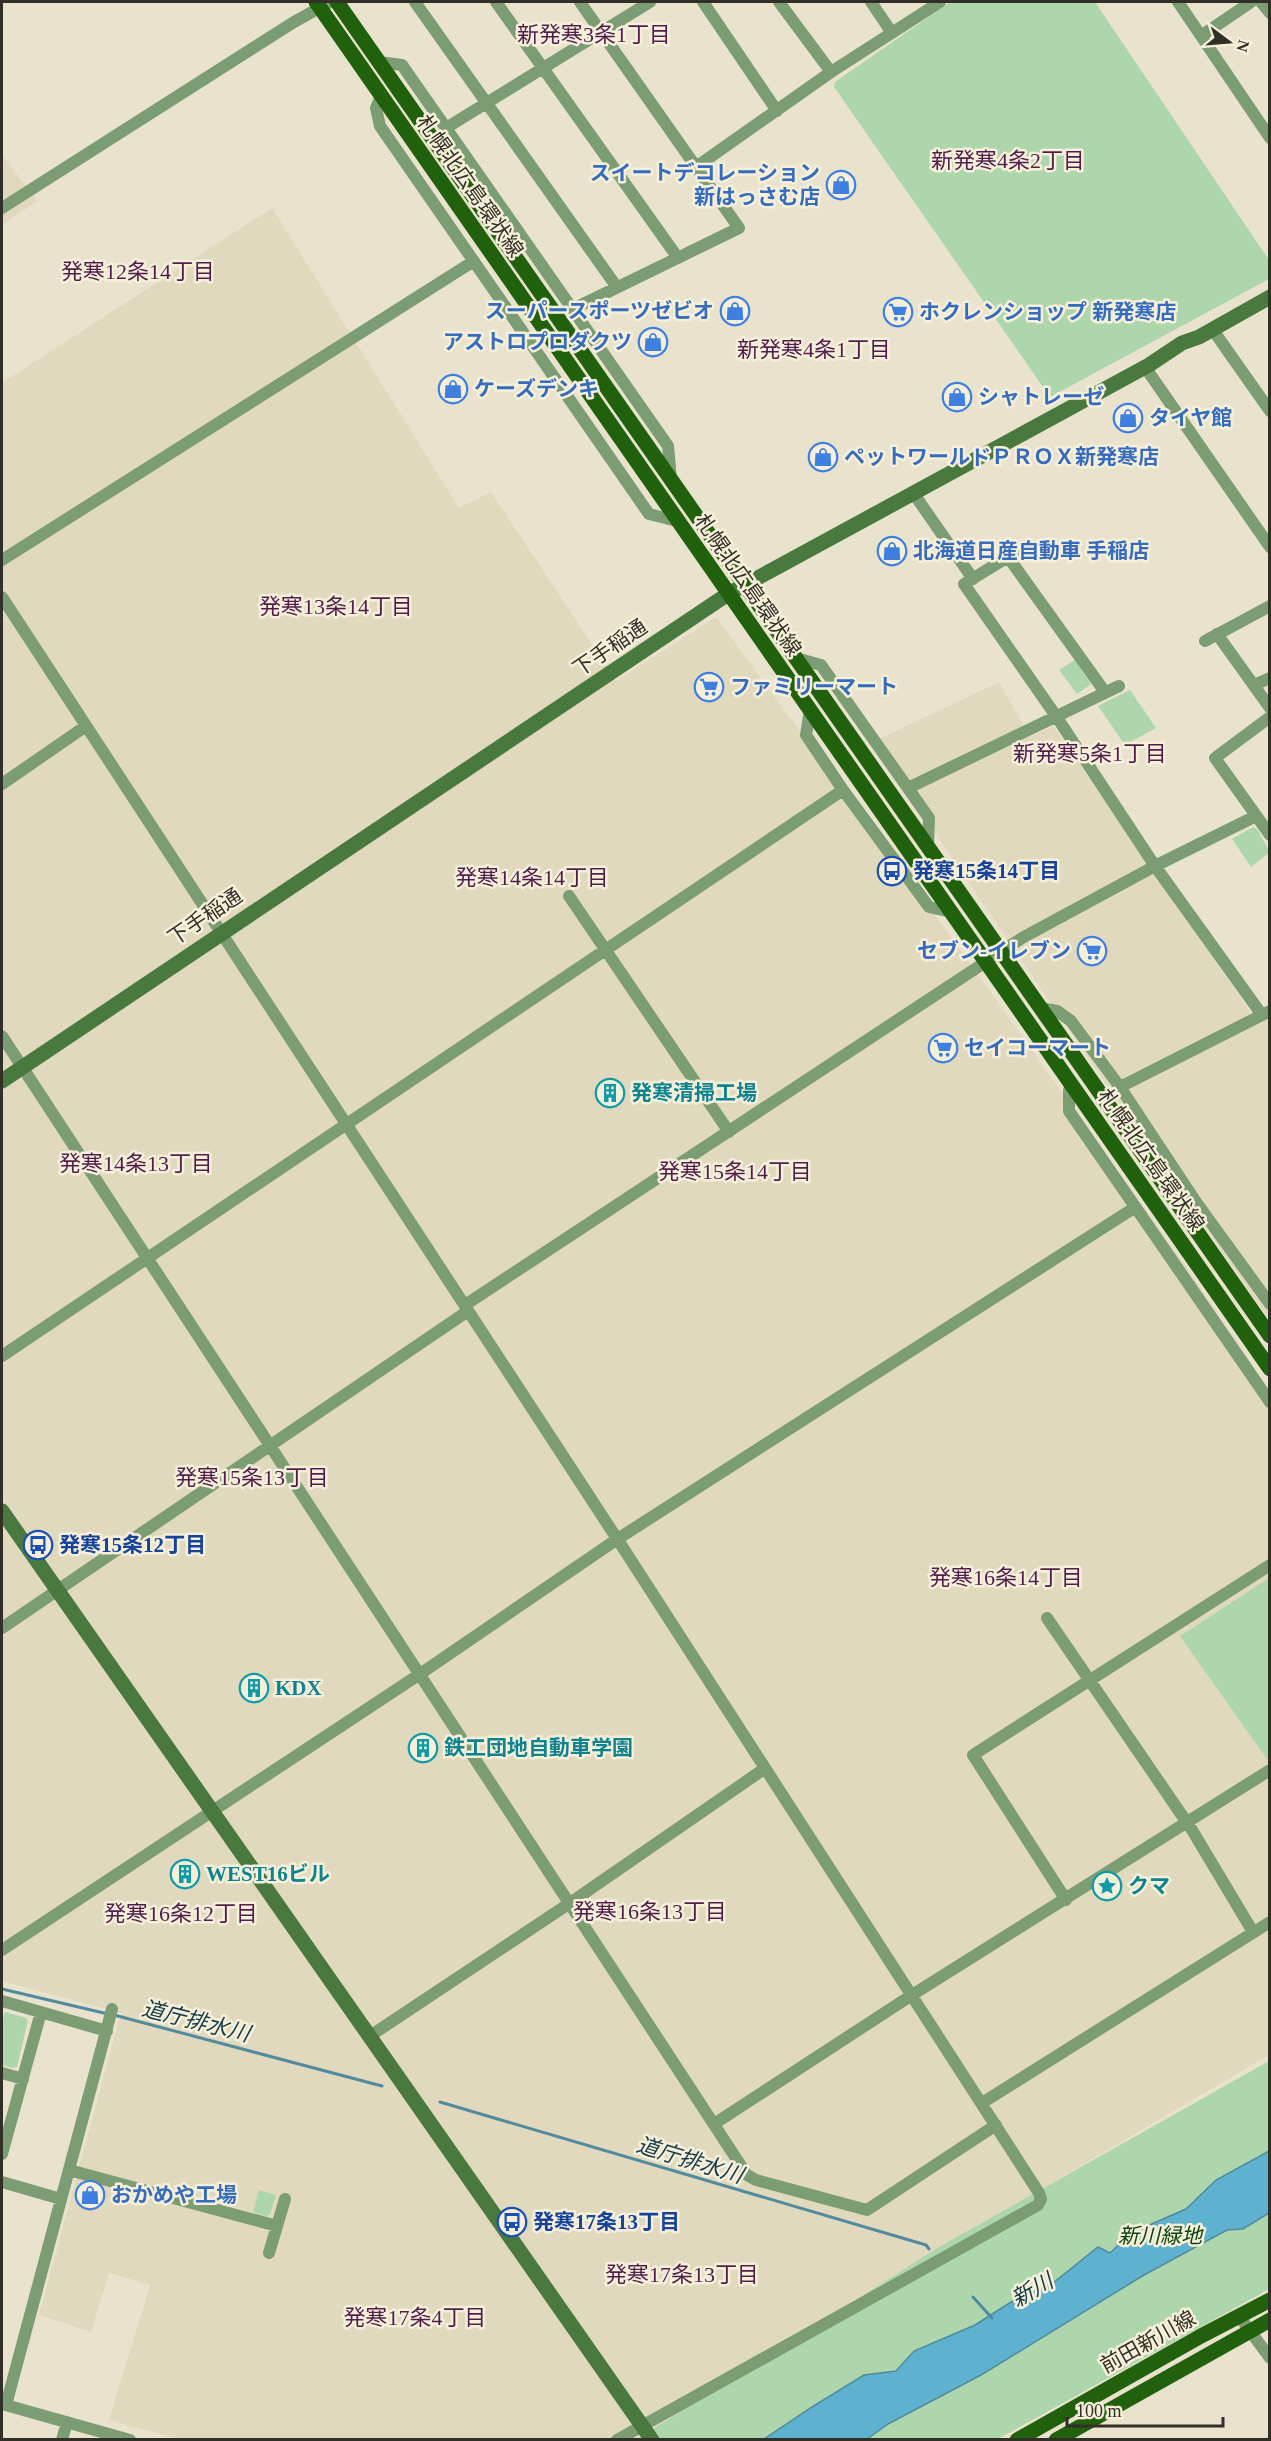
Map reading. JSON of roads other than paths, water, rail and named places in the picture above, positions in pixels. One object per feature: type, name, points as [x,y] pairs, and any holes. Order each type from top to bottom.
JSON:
[{"type":"main road","name":"札幌北広島環状線","points":[[337,2],[1269,1336]]},
{"type":"main road","name":"札幌北広島環状線","points":[[322,4],[381,96],[1071,1082],[1269,1369]]},
{"type":"main road","name":"下手稲通","points":[[2,1081],[220,932],[728,594],[1145,367],[1182,343],[1213,330],[1269,297]]},
{"type":"main road","points":[[2,1511],[652,2439]]},
{"type":"main road","name":"前田新川線","points":[[1017,2439],[1269,2300]]},
{"type":"main road","name":"前田新川線","points":[[1056,2439],[1269,2320]]},
{"type":"street","points":[[415,2],[616,286]]},
{"type":"street","points":[[496,2],[678,258]]},
{"type":"street","points":[[573,309],[616,286],[739,228],[580,2]]},
{"type":"street","points":[[446,128],[650,2]]},
{"type":"street","points":[[703,2],[777,111]]},
{"type":"street","points":[[779,2],[831,72]]},
{"type":"street","points":[[871,2],[892,33]]},
{"type":"street","points":[[696,167],[831,72],[940,2]]},
{"type":"street","points":[[1178,2],[1269,138]]},
{"type":"street","points":[[1201,36],[1251,2]]},
{"type":"street","points":[[1262,2],[1269,14]]},
{"type":"street","points":[[2,208],[322,4]]},
{"type":"street","points":[[379,62],[402,65],[573,309],[668,446],[671,479]]},
{"type":"street","points":[[381,96],[376,108],[380,126],[649,514],[677,521]]},
{"type":"street","points":[[2,560],[474,261]]},
{"type":"street","points":[[1213,330],[1269,411]]},
{"type":"street","points":[[1145,367],[1269,547]]},
{"type":"street","points":[[914,494],[973,579]]},
{"type":"street","points":[[1026,546],[964,584],[1056,716],[1155,866],[1266,1013],[1120,1087]]},
{"type":"street","points":[[1008,557],[1105,692]]},
{"type":"street","points":[[2,597],[1039,2193],[1041,2199],[1038,2205],[617,2439]]},
{"type":"street","points":[[1205,641],[1269,606]]},
{"type":"street","points":[[1217,634],[1269,708]]},
{"type":"street","points":[[796,658],[821,665],[929,818],[928,847]]},
{"type":"street","points":[[1254,686],[1269,678]]},
{"type":"street","points":[[908,788],[1119,686]]},
{"type":"street","points":[[810,710],[806,735],[843,790],[929,907],[951,912]]},
{"type":"street","points":[[1269,717],[1215,758],[1269,835]]},
{"type":"street","points":[[2,784],[86,726]]},
{"type":"street","points":[[2,1356],[843,790]]},
{"type":"street","points":[[2,1628],[466,1308],[987,963],[1001,951],[1155,866],[1256,816]]},
{"type":"street","points":[[568,896],[729,1132]]},
{"type":"street","points":[[1041,1008],[1057,1011],[1071,1021],[1120,1087],[1196,1202],[1269,1303]]},
{"type":"street","points":[[2,1036],[747,2175],[756,2180],[867,2210],[996,2125]]},
{"type":"street","points":[[1071,1082],[1070,1111],[1134,1208],[1269,1402]]},
{"type":"street","points":[[2,1950],[420,1674],[616,1540],[1134,1208]]},
{"type":"street","points":[[1066,1900],[973,1755],[1269,1565]]},
{"type":"street","points":[[1047,1618],[1186,1823],[1253,1932]]},
{"type":"street","points":[[370,2036],[764,1770]]},
{"type":"street","points":[[714,2124],[912,1995],[1269,1770]]},
{"type":"street","points":[[982,2103],[1269,1922]]},
{"type":"street","points":[[2,2001],[107,2029]]},
{"type":"street","points":[[112,2009],[62,2199],[4,2404],[130,2439]]},
{"type":"street","points":[[2,2154],[41,2012]]},
{"type":"street","points":[[2,2073],[23,2079]]},
{"type":"street","points":[[69,2170],[277,2226]]},
{"type":"street","points":[[2,2182],[62,2199]]},
{"type":"street","points":[[269,2253],[285,2199]]},
{"type":"street","points":[[1239,2316],[1269,2358]]},
{"type":"street","points":[[62,2439],[67,2422]]},
{"type":"water","points":[[1269,2151],[1269,2213],[1243,2229],[1227,2230],[1144,2275],[981,2375],[888,2424],[867,2439],[764,2439],[864,2375],[896,2371],[914,2351],[975,2325],[1011,2302],[1053,2283],[1098,2247],[1110,2253],[1131,2233],[1186,2209],[1216,2180]]},
{"type":"waterway","name":"道庁排水川","points":[[2,1989],[108,2014]]},
{"type":"waterway","name":"道庁排水川","points":[[114,2015],[382,2086]]},
{"type":"waterway","name":"道庁排水川","points":[[440,2102],[926,2245],[929,2249]]},
{"type":"waterway","name":"道庁排水川","points":[[973,2297],[992,2318]]},
{"type":"place","name":"スイートデコレーション 新はっさむ店","points":[[841,185]]},
{"type":"place","name":"スーパースポーツゼビオ","points":[[735,311]]},
{"type":"place","name":"ホクレンショップ 新発寒店","points":[[898,312]]},
{"type":"place","name":"アストロプロダクツ","points":[[653,342]]},
{"type":"place","name":"ケーズデンキ","points":[[453,389]]},
{"type":"place","name":"シャトレーゼ","points":[[957,397]]},
{"type":"place","name":"タイヤ館","points":[[1128,418]]},
{"type":"place","name":"ペットワールドＰＲＯＸ新発寒店","points":[[823,457]]},
{"type":"place","name":"北海道日産自動車 手稲店","points":[[892,551]]},
{"type":"place","name":"ファミリーマート","points":[[709,687]]},
{"type":"place","name":"発寒15条14丁目","points":[[892,871]]},
{"type":"place","name":"セブン-イレブン","points":[[1092,951]]},
{"type":"place","name":"セイコーマート","points":[[943,1048]]},
{"type":"place","name":"発寒清掃工場","points":[[610,1093]]},
{"type":"place","name":"発寒15条12丁目","points":[[38,1545]]},
{"type":"place","name":"KDX","points":[[254,1688]]},
{"type":"place","name":"鉄工団地自動車学園","points":[[423,1748]]},
{"type":"place","name":"WEST16ビル","points":[[185,1874]]},
{"type":"place","name":"クマ","points":[[1107,1886]]},
{"type":"place","name":"おかめや工場","points":[[90,2195]]},
{"type":"place","name":"発寒17条13丁目","points":[[512,2222]]},
{"type":"district","name":"新発寒3条1丁目","points":[[594,34]]},
{"type":"district","name":"新発寒4条2丁目","points":[[1008,160]]},
{"type":"district","name":"発寒12条14丁目","points":[[138,271]]},
{"type":"district","name":"新発寒4条1丁目","points":[[814,349]]},
{"type":"district","name":"発寒13条14丁目","points":[[336,606]]},
{"type":"district","name":"新発寒5条1丁目","points":[[1090,753]]},
{"type":"district","name":"発寒14条14丁目","points":[[532,877]]},
{"type":"district","name":"発寒14条13丁目","points":[[136,1163]]},
{"type":"district","name":"発寒15条14丁目","points":[[735,1171]]},
{"type":"district","name":"発寒15条13丁目","points":[[252,1477]]},
{"type":"district","name":"発寒16条14丁目","points":[[1006,1577]]},
{"type":"district","name":"発寒16条13丁目","points":[[650,1911]]},
{"type":"district","name":"発寒16条12丁目","points":[[181,1913]]},
{"type":"district","name":"発寒17条13丁目","points":[[682,2274]]},
{"type":"district","name":"発寒17条4丁目","points":[[415,2317]]},
{"type":"park label","name":"新川緑地","points":[[1160,2236]]},
{"type":"water label","name":"新川","points":[[1032,2290]]}]
